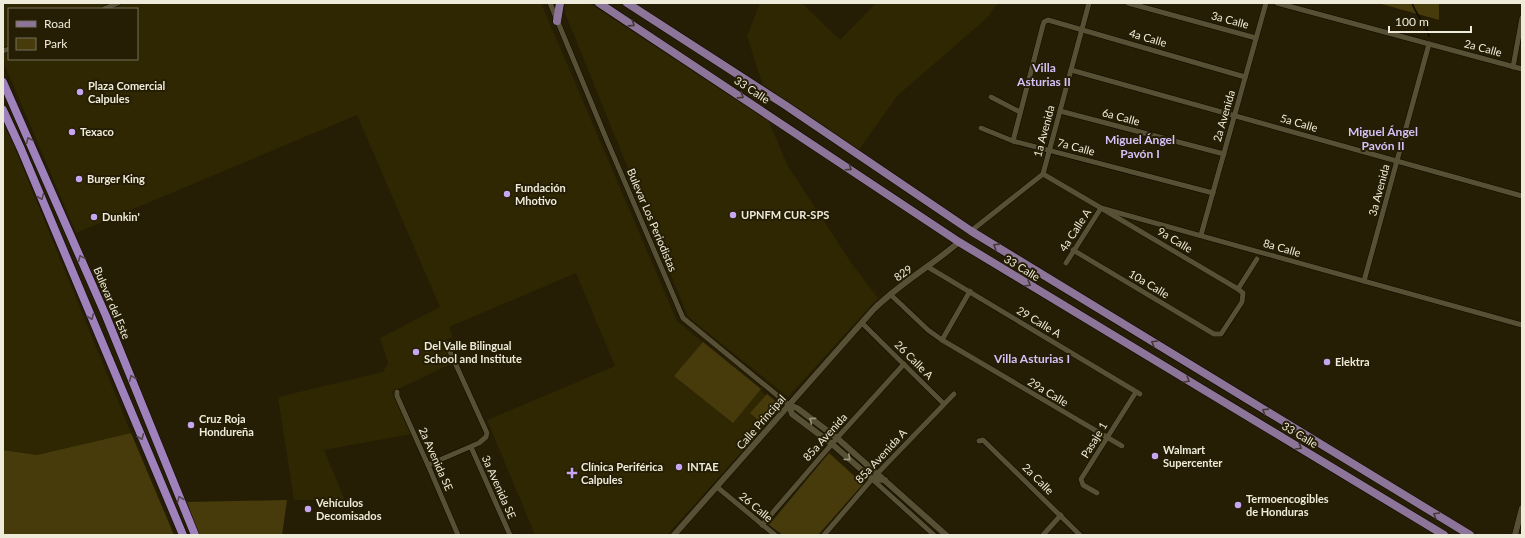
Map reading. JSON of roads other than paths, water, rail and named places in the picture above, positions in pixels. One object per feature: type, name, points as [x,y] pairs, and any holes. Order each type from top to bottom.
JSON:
[{"type":"highway","name":"Bulevar del Este","points":[[3,82],[106,316],[195,535]]},
{"type":"highway","points":[[3,110],[21,149],[183,535]]},
{"type":"highway","points":[[133,416],[145,413]]},
{"type":"main road","points":[[558,21],[560,3]]},
{"type":"main road","name":"33 Calle","points":[[600,3],[959,242],[1444,535]]},
{"type":"main road","name":"33 Calle","points":[[627,3],[785,106],[970,231],[1470,535]]},
{"type":"street","points":[[106,8],[118,3]]},
{"type":"street","name":"Bulevar Los Periodistas","points":[[550,3],[683,318],[789,405],[797,408],[837,438],[946,535]]},
{"type":"street","name":"1a Avenida","points":[[970,231],[1043,174],[1089,3]]},
{"type":"street","name":"3a Calle","points":[[1128,3],[1256,38]]},
{"type":"street","name":"2a Avenida","points":[[1201,235],[1266,3]]},
{"type":"street","name":"2a Calle","points":[[1277,3],[1522,69]]},
{"type":"street","points":[[1513,67],[1522,18]]},
{"type":"street","name":"4a Calle","points":[[1020,112],[1044,22],[1048,20],[1245,77]]},
{"type":"street","name":"3a Avenida","points":[[1364,281],[1430,44]]},
{"type":"street","name":"5a Calle","points":[[1071,70],[1522,196]]},
{"type":"street","points":[[991,97],[1020,112],[1013,141]]},
{"type":"street","name":"6a Calle","points":[[1060,111],[1224,154]]},
{"type":"street","name":"7a Calle","points":[[981,128],[1013,141],[1213,193]]},
{"type":"street","name":"8a Calle","points":[[1043,174],[1101,208],[1522,325]]},
{"type":"street","name":"4a Calle A","points":[[1066,263],[1101,208]]},
{"type":"street","name":"9a Calle","points":[[1101,208],[1238,289]]},
{"type":"street","name":"829","points":[[862,323],[890,294],[928,267],[959,242]]},
{"type":"street","name":"10a Calle","points":[[1073,250],[1214,334],[1221,334],[1242,302],[1243,293],[1238,289]]},
{"type":"street","points":[[1238,289],[1256,259]]},
{"type":"street","name":"29 Calle A","points":[[928,267],[1138,393]]},
{"type":"street","points":[[942,340],[970,291]]},
{"type":"street","name":"29a Calle","points":[[890,294],[928,330],[942,340],[1122,446]]},
{"type":"street","name":"Calle Principal","points":[[674,535],[862,323]]},
{"type":"street","name":"26 Calle A","points":[[862,323],[944,404]]},
{"type":"street","name":"3a Avenida SE","points":[[446,343],[487,433],[483,440],[471,447],[510,535]]},
{"type":"street","name":"85a Avenida","points":[[762,525],[837,438],[904,364]]},
{"type":"street","name":"2a Avenida SE","points":[[397,392],[397,396],[458,535]]},
{"type":"street","name":"Pasaje 1","points":[[1097,493],[1083,485],[1081,479],[1107,437],[1138,393]]},
{"type":"street","name":"85a Avenida A","points":[[824,535],[872,479],[954,394]]},
{"type":"street","name":"Bulevar Los Periodistas","points":[[789,405],[792,414],[832,444],[934,535]]},
{"type":"street","name":"2a Calle","points":[[979,440],[983,440],[1080,535]]},
{"type":"street","points":[[428,465],[471,447]]},
{"type":"street","points":[[872,479],[885,480]]},
{"type":"street","name":"26 Calle","points":[[717,487],[775,535]]},
{"type":"street","points":[[1515,535],[1522,508]]},
{"type":"street","points":[[1043,535],[1061,515]]},
{"type":"waterway","points":[[1412,3],[1426,27],[1429,36]]},
{"type":"place","name":"Plaza Comercial Calpules","points":[[80,92]]},
{"type":"place","name":"Texaco","points":[[72,132]]},
{"type":"place","name":"Burger King","points":[[79,179]]},
{"type":"place","name":"Fundación Mhotivo","points":[[507,194]]},
{"type":"place","name":"UPNFM CUR-SPS","points":[[733,215]]},
{"type":"place","name":"Dunkin'","points":[[94,217]]},
{"type":"place","name":"Del Valle Bilingual School and Institute","points":[[416,352]]},
{"type":"place","name":"Elektra","points":[[1327,362]]},
{"type":"place","name":"Cruz Roja Hondureña","points":[[191,425]]},
{"type":"place","name":"Walmart Supercenter","points":[[1155,456]]},
{"type":"place","name":"INTAE","points":[[679,467]]},
{"type":"place","name":"Clínica Periférica Calpules","points":[[572,473]]},
{"type":"place","name":"Termoencogibles de Honduras","points":[[1238,505]]},
{"type":"place","name":"Vehículos Decomisados","points":[[308,509]]},
{"type":"district","name":"Villa Asturias II","points":[[1044,75]]},
{"type":"district","name":"Miguel Ángel Pavón II","points":[[1383,139]]},
{"type":"district","name":"Miguel Ángel Pavón I","points":[[1140,147]]},
{"type":"district","name":"Villa Asturias I","points":[[1032,359]]}]
